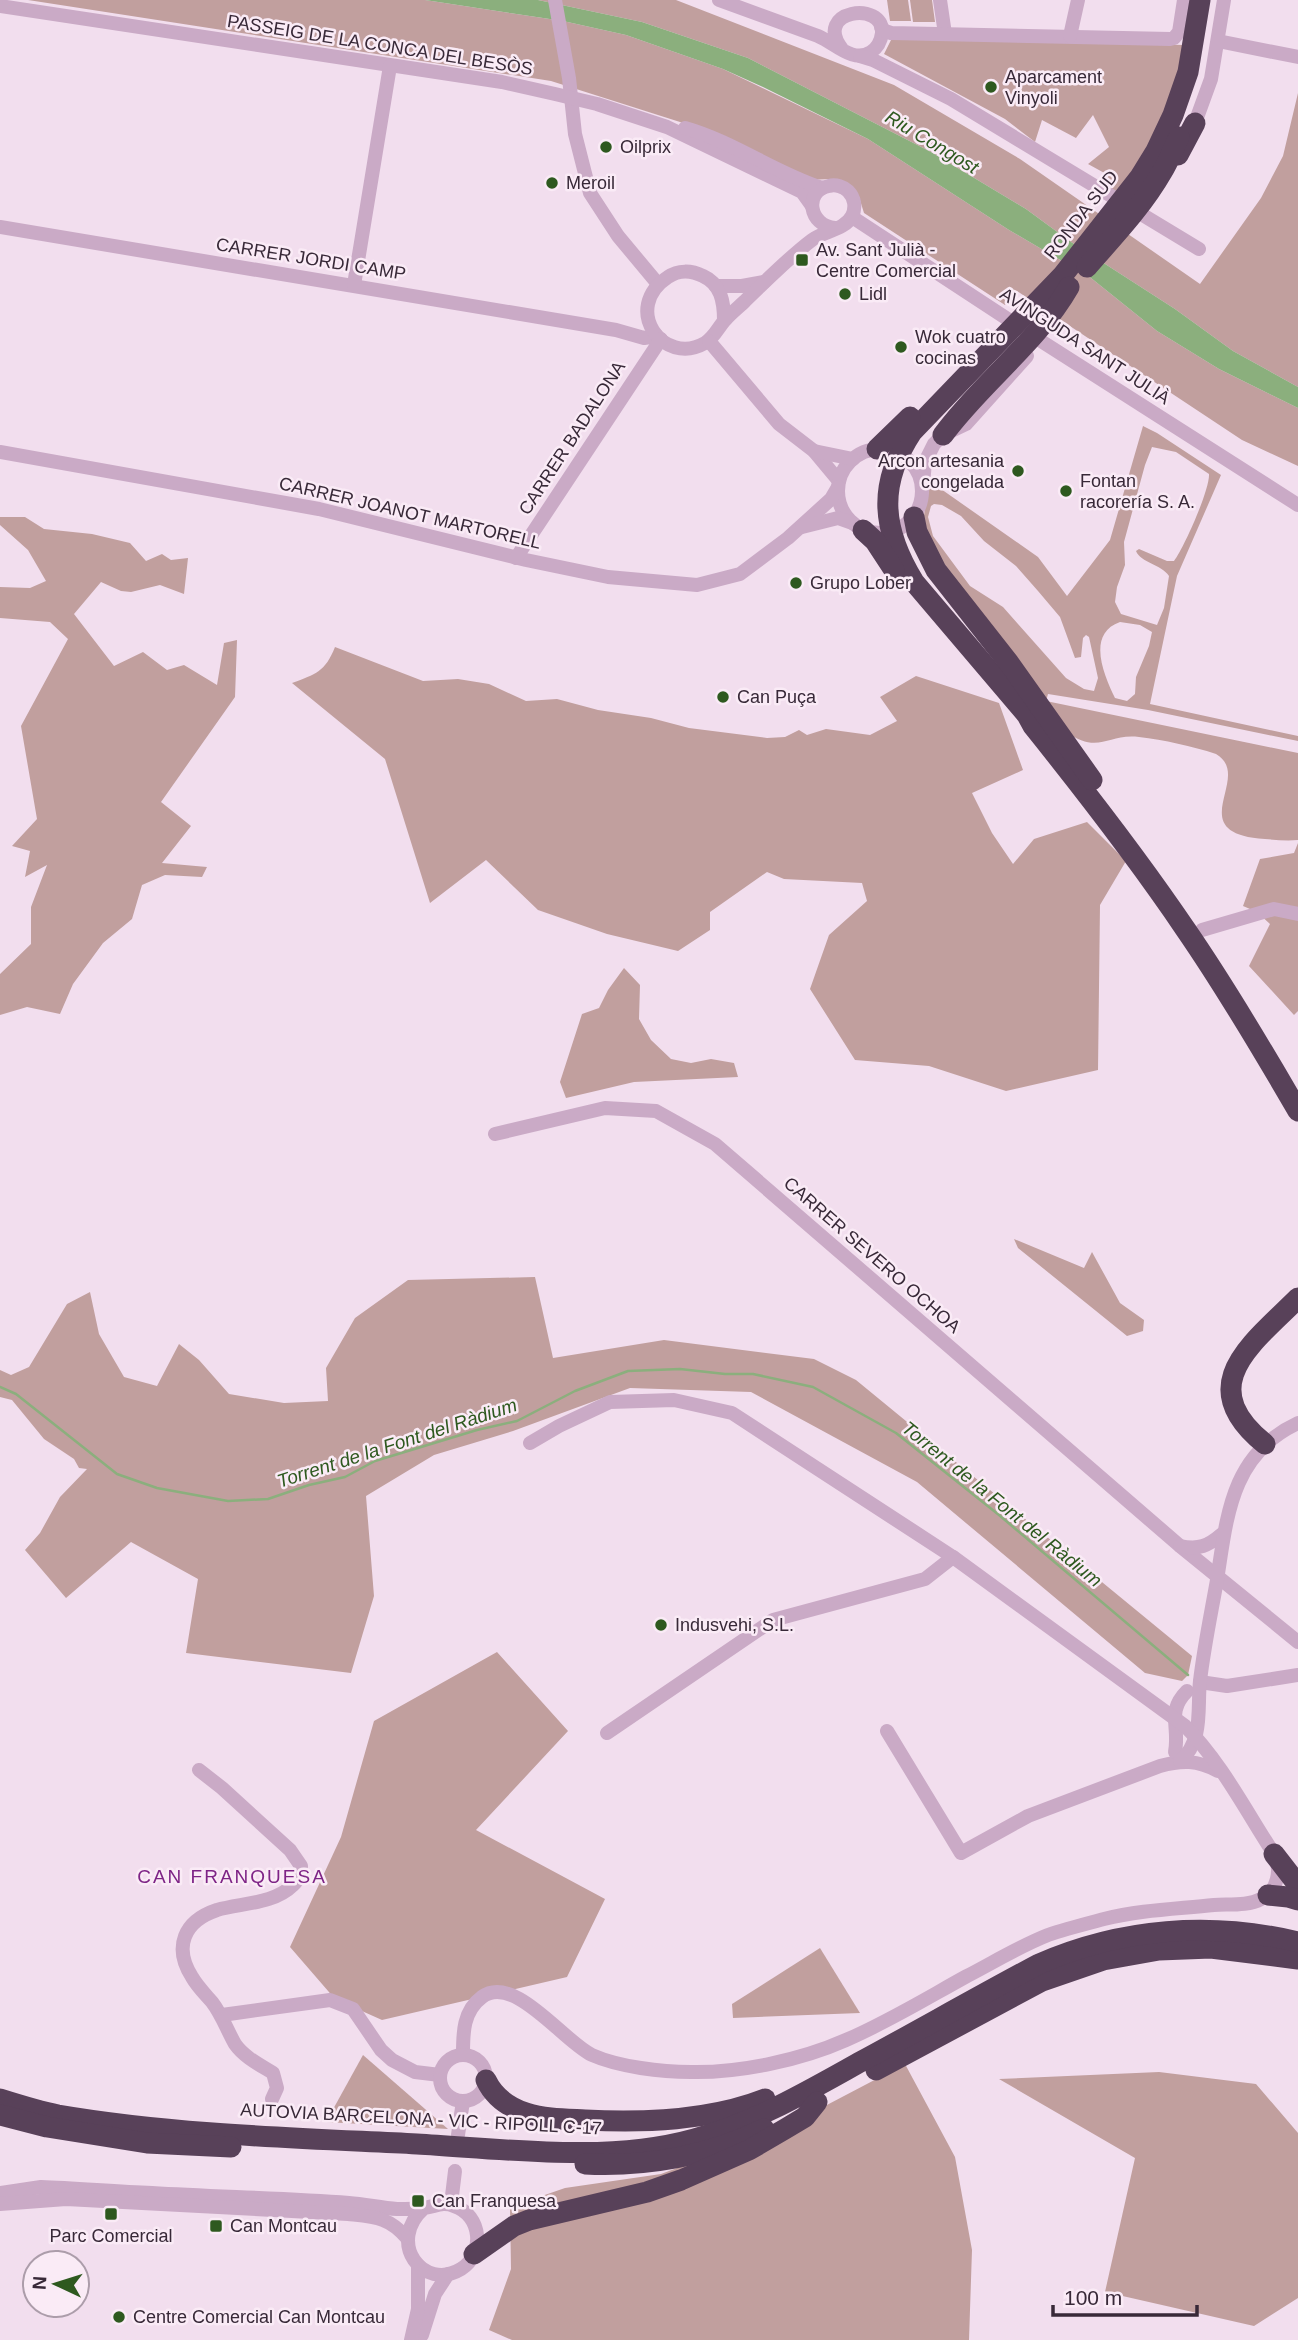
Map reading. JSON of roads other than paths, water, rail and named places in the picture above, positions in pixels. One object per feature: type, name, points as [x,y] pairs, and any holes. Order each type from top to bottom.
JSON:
[{"type":"highway","name":"RONDA SUD","points":[[1152,178],[1156,151],[1188,72],[1200,0]]},
{"type":"highway","name":"RONDA SUD","points":[[958,627],[914,582],[893,542],[888,520],[887,496],[896,459],[912,432],[935,423],[1066,281],[1152,178],[1185,125],[1203,63],[1214,0]]},
{"type":"highway","points":[[1152,178],[1179,154],[1195,123]]},
{"type":"highway","points":[[877,449],[932,394],[1005,345]]},
{"type":"highway","points":[[914,517],[917,533],[936,570],[1009,663],[1202,930],[1267,1031],[1298,1086]]},
{"type":"highway","points":[[857,527],[875,541],[912,594],[987,682],[1033,726]]},
{"type":"highway","points":[[958,627],[1103,815],[1187,931],[1298,1111]]},
{"type":"highway","points":[[958,627],[1094,782]]},
{"type":"highway","points":[[1265,1444],[1244,1426],[1235,1411],[1231,1396],[1232,1380],[1240,1359],[1298,1298]]},
{"type":"highway","points":[[1274,1854],[1298,1885]]},
{"type":"highway","points":[[1268,1895],[1298,1900]]},
{"type":"highway","name":"AUTOVIA BARCELONA - VIC - RIPOLL C-17","points":[[0,2099],[56,2115],[143,2126],[255,2135],[554,2151],[625,2150],[694,2140],[744,2122],[794,2099],[1039,1964],[1099,1942],[1157,1931],[1215,1930],[1269,1935],[1298,1942]]},
{"type":"highway","name":"AUTOVIA BARCELONA - VIC - RIPOLL C-17","points":[[0,2115],[47,2127],[147,2143],[622,2166],[708,2151],[753,2134],[1041,1981],[1103,1960],[1159,1950],[1211,1948],[1298,1959]]},
{"type":"highway","points":[[486,2080],[490,2090],[512,2107],[545,2117],[644,2121],[744,2108],[804,2084],[927,2017],[969,2002]]},
{"type":"highway","points":[[474,2254],[514,2226],[529,2220],[647,2192],[711,2167],[749,2150],[805,2117],[817,2102]]},
{"type":"street","points":[[555,0],[569,78],[575,134],[590,192],[618,236],[658,284]]},
{"type":"street","points":[[719,0],[818,36],[848,54],[880,63],[951,99],[1199,249]]},
{"type":"street","points":[[940,0],[945,34]]},
{"type":"street","points":[[1070,36],[1078,0]]},
{"type":"street","points":[[882,37],[945,34],[1174,38],[1179,32],[1184,0]]},
{"type":"street","points":[[1195,123],[1211,79],[1224,0]]},
{"type":"street","name":"PASSEIG DE LA CONCA DEL BESÒS","points":[[0,6],[502,82],[597,104],[667,127],[802,192],[814,213]]},
{"type":"street","points":[[818,36],[830,33],[848,15],[873,15],[882,37],[875,58],[880,63]]},
{"type":"street","points":[[842,50],[835,36],[848,15]]},
{"type":"street","points":[[860,56],[870,53],[882,37]]},
{"type":"street","points":[[1218,41],[1298,57]]},
{"type":"street","points":[[354,285],[390,66]]},
{"type":"street","name":"PASSEIG DE LA CONCA DEL BESÒS","points":[[667,127],[680,127],[707,134],[799,181],[822,188]]},
{"type":"street","points":[[724,320],[722,298],[716,286],[706,277],[694,272],[675,272],[658,284],[648,300],[650,325],[667,344],[680,349],[696,347],[709,341],[724,320],[812,240],[842,226],[852,217],[855,204],[848,191],[836,185],[822,188],[817,193],[812,240]]},
{"type":"street","points":[[814,213],[822,225],[835,228]]},
{"type":"street","name":"AVINGUDA SANT JULIÀ","points":[[852,217],[1298,505]]},
{"type":"street","name":"CARRER JORDI CAMP","points":[[0,227],[616,330],[644,338],[659,338]]},
{"type":"street","points":[[716,286],[742,286],[765,282]]},
{"type":"street","points":[[616,330],[637,323],[647,312]]},
{"type":"street","name":"CARRER BADALONA","points":[[516,558],[659,338]]},
{"type":"street","points":[[709,341],[779,424],[814,451],[838,484]]},
{"type":"street","points":[[797,529],[838,518],[857,527],[884,534],[902,528],[920,507],[925,462],[934,444],[935,423],[966,424],[1041,341]]},
{"type":"street","points":[[857,527],[839,503],[838,484],[847,465],[863,452],[890,450],[902,455],[919,473],[922,486]]},
{"type":"street","points":[[814,451],[853,459]]},
{"type":"street","name":"CARRER JOANOT MARTORELL","points":[[0,452],[319,509],[516,558],[608,577],[697,585],[740,574],[831,499],[838,484]]},
{"type":"street","points":[[1202,930],[1274,909],[1298,914]]},
{"type":"street","name":"CARRER SEVERO OCHOA","points":[[495,1134],[605,1108],[656,1111],[715,1144],[1180,1546],[1298,1642]]},
{"type":"street","points":[[463,2054],[465,2022],[470,2010],[486,1994],[496,1992],[515,1996],[527,2003],[562,2034],[593,2055],[643,2068],[691,2072],[752,2067],[808,2054],[845,2041],[1013,1951],[1049,1935],[1106,1919],[1158,1910],[1253,1902],[1268,1895],[1278,1876],[1278,1862],[1274,1854],[1222,1774],[1196,1737],[1171,1713],[953,1558],[732,1413],[674,1400],[610,1402],[530,1443]]},
{"type":"street","points":[[887,1731],[961,1853],[1028,1816],[1160,1766],[1177,1756],[1196,1737],[1196,1689],[1217,1577],[1222,1534],[1240,1480],[1265,1444],[1276,1434],[1298,1423]]},
{"type":"street","points":[[1180,1546],[1201,1548],[1222,1534]]},
{"type":"street","points":[[607,1733],[773,1620],[925,1579],[953,1558]]},
{"type":"street","points":[[1144,1695],[1168,1696],[1196,1689],[1298,1675]]},
{"type":"street","points":[[1177,1756],[1177,1738],[1171,1713],[1178,1700],[1196,1689]]},
{"type":"street","points":[[1177,1756],[1222,1774]]},
{"type":"street","points":[[199,1770],[297,1858],[301,1866],[300,1877],[292,1886],[261,1901],[215,1911],[192,1924],[183,1937],[181,1952],[191,1976],[222,2015],[236,2045],[248,2057],[273,2073],[277,2088],[272,2099]]},
{"type":"street","points":[[222,2015],[330,2000],[353,2009],[381,2050],[392,2060],[415,2072],[440,2075]]},
{"type":"street","points":[[463,2054],[480,2062],[486,2080],[478,2095],[463,2101],[456,2100],[443,2090],[440,2075],[441,2068],[450,2058],[463,2054]]},
{"type":"street","points":[[458,2135],[463,2101]]},
{"type":"street","points":[[451,2204],[455,2171]]},
{"type":"street","points":[[0,2193],[41,2187],[349,2203],[400,2209],[424,2208],[439,2203],[451,2204],[466,2212],[474,2223],[478,2236],[474,2254],[468,2264],[459,2271],[437,2274],[426,2271],[412,2257],[407,2238],[409,2227],[415,2216],[424,2208]]},
{"type":"street","points":[[0,2204],[53,2199],[323,2212],[375,2217],[388,2221],[407,2238]]},
{"type":"street","points":[[411,2340],[418,2309],[418,2265]]},
{"type":"street","points":[[421,2340],[430,2305],[448,2274]]},
{"type":"waterway","name":"Torrent de la Font del Ràdium","points":[[0,1387],[16,1394],[117,1474],[157,1488],[228,1501],[268,1499],[309,1485],[345,1477],[375,1461],[477,1430],[517,1421],[575,1391],[628,1371],[680,1369],[753,1374],[813,1387],[896,1433],[999,1515],[1188,1675]]},
{"type":"place","name":"Aparcament Vinyoli","points":[[991,87]]},
{"type":"place","name":"Oilprix","points":[[606,147]]},
{"type":"place","name":"Meroil","points":[[552,183]]},
{"type":"place","name":"Av. Sant Julià - Centre Comercial","points":[[802,260]]},
{"type":"place","name":"Lidl","points":[[845,294]]},
{"type":"place","name":"Wok cuatro cocinas","points":[[901,347]]},
{"type":"place","name":"Arcon artesania congelada","points":[[1018,471]]},
{"type":"place","name":"Fontan racorería S. A.","points":[[1066,491]]},
{"type":"place","name":"Grupo Lober","points":[[796,583]]},
{"type":"place","name":"Can Puça","points":[[723,697]]},
{"type":"place","name":"Indusvehi, S.L.","points":[[661,1625]]},
{"type":"place","name":"Can Franquesa","points":[[418,2201]]},
{"type":"place","name":"Parc Comercial","points":[[111,2214]]},
{"type":"place","name":"Can Montcau","points":[[216,2226]]},
{"type":"place","name":"Centre Comercial Can Montcau","points":[[119,2317]]},
{"type":"district","name":"CAN FRANQUESA","points":[[232,1876]]},
{"type":"water label","name":"Riu Congost","points":[[932,142]]}]
